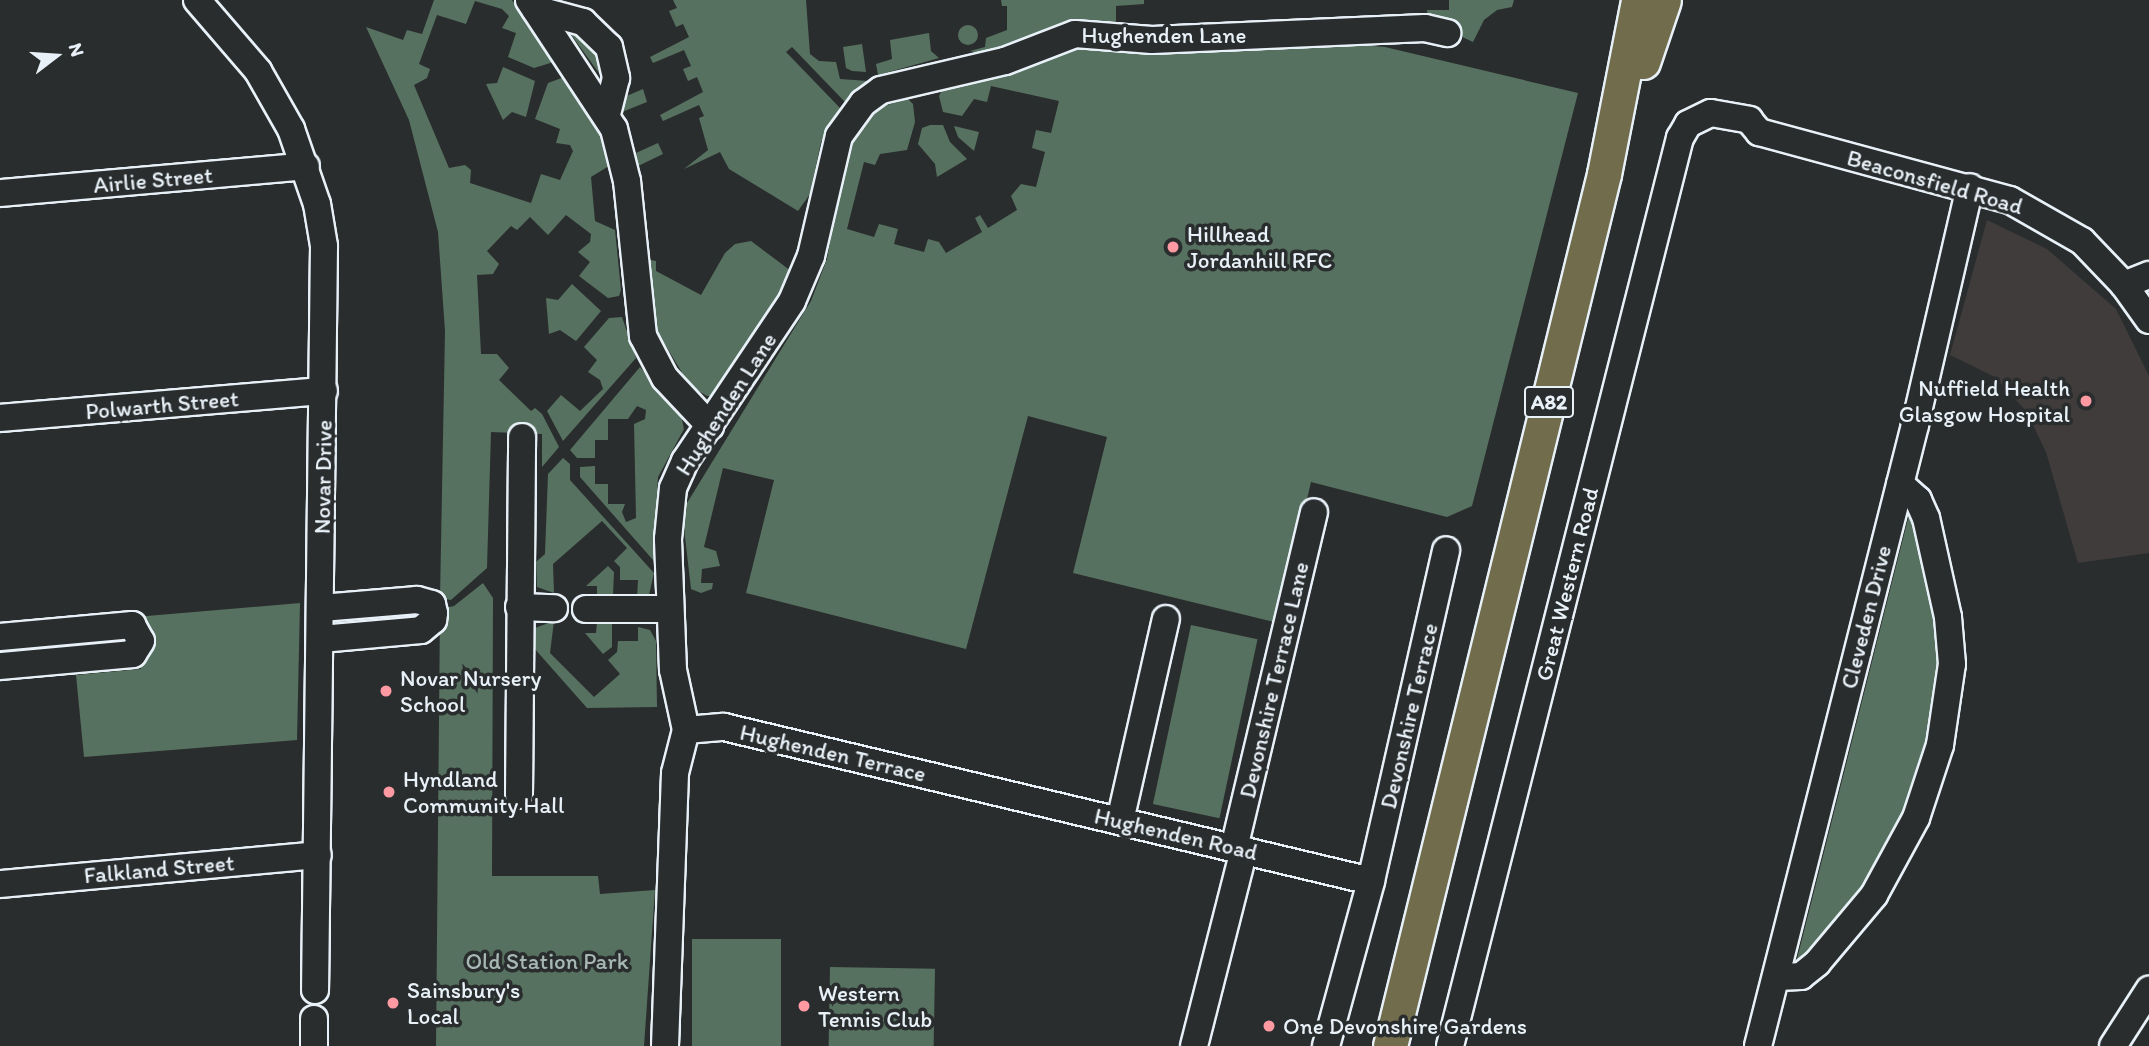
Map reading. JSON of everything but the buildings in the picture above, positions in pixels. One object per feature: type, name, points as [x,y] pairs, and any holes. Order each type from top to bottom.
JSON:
[{"type":"main road","name":"A82","points":[[1390,1046],[1604,174],[1637,0]]},
{"type":"main road","name":"A82","points":[[1604,174],[1664,0]]},
{"type":"street","name":"Novar Drive","points":[[197,0],[258,71],[306,166],[324,257],[315,990]]},
{"type":"street","points":[[532,4],[583,22],[609,47],[616,78],[607,115]]},
{"type":"street","points":[[532,4],[607,115],[627,181],[643,336],[665,378],[710,426]]},
{"type":"street","name":"Hughenden Lane","points":[[686,730],[676,699],[670,609],[668,526],[673,488],[685,461],[710,426],[804,275],[839,136],[852,115],[881,90],[1005,61],[1075,34],[1152,40],[1425,28],[1447,33]]},
{"type":"street","name":"Beaconsfield Road","points":[[1688,124],[1711,113],[1749,120],[1759,132],[1970,187],[2046,217],[2082,242],[2124,285],[2149,320]]},
{"type":"street","name":"Great Western Road","points":[[1450,1046],[1674,161],[1688,124]]},
{"type":"street","name":"Airlie Street","points":[[0,193],[306,166]]},
{"type":"street","name":"Cleveden Drive","points":[[1758,1046],[1900,484],[1970,187]]},
{"type":"street","points":[[2124,285],[2149,275]]},
{"type":"street","name":"Polwarth Street","points":[[0,418],[324,391]]},
{"type":"street","points":[[519,794],[522,437]]},
{"type":"street","points":[[1776,977],[1801,976],[1818,963],[1874,895],[1916,818],[1940,746],[1952,664],[1948,617],[1926,518],[1918,500],[1900,484]]},
{"type":"street","name":"Devonshire Terrace Lane","points":[[1194,1046],[1314,512]]},
{"type":"street","name":"Devonshire Terrace","points":[[1326,1046],[1371,881],[1446,550]]},
{"type":"street","points":[[321,608],[416,600],[432,604],[434,613],[428,627],[421,630],[321,639]]},
{"type":"street","points":[[519,607],[554,608]]},
{"type":"street","points":[[586,609],[670,609]]},
{"type":"street","points":[[1120,821],[1166,619]]},
{"type":"street","points":[[0,637],[132,625],[141,641],[133,654],[0,666]]},
{"type":"street","name":"Hughenden Terrace","points":[[686,730],[724,727],[980,787]]},
{"type":"street","points":[[665,1046],[675,773],[686,730]]},
{"type":"street","name":"Hughenden Road","points":[[980,787],[1371,881]]},
{"type":"street","name":"Falkland Street","points":[[0,884],[318,855]]},
{"type":"street","points":[[2113,1046],[2149,990]]},
{"type":"street","points":[[314,1018],[314,1046]]},
{"type":"shaded area","points":[[1987,220],[2047,249],[2116,309],[2149,376],[2149,553],[2078,563],[2046,452],[2026,411],[1995,377],[1950,355]]},
{"type":"green space","points":[[434,0],[512,0],[557,61],[534,68],[508,57],[516,33],[502,28],[509,16],[502,9],[475,1],[466,24],[437,15],[419,64],[430,69],[427,78],[414,85],[449,168],[465,165],[471,170],[470,183],[531,203],[541,174],[560,180],[573,151],[570,145],[556,143],[560,129],[535,119],[548,83],[567,76],[599,120],[612,164],[591,177],[595,221],[615,230],[621,290],[619,296],[608,298],[579,276],[590,262],[578,252],[590,242],[591,234],[566,215],[548,235],[530,217],[517,230],[511,226],[487,251],[499,264],[493,274],[477,275],[481,354],[497,354],[509,368],[499,380],[531,411],[535,408],[542,414],[559,447],[542,467],[542,434],[491,432],[487,568],[451,600],[440,598],[445,331],[438,232],[409,120],[366,27],[403,40],[407,30],[422,34]]},
{"type":"green space","points":[[673,0],[806,0],[810,54],[819,61],[836,62],[840,79],[868,81],[845,102],[792,47],[786,52],[840,108],[821,142],[810,194],[798,211],[729,169],[720,152],[684,169],[708,150],[699,118],[704,116],[699,105],[663,121],[660,115],[703,92],[697,77],[688,81],[683,69],[691,66],[684,50],[653,63],[650,57],[689,37],[683,24],[676,27],[669,11],[677,8]]},
{"type":"green space","points":[[1001,0],[1144,0],[1144,4],[1116,6],[1116,28],[1038,37],[984,54],[970,51],[985,47],[986,38],[1007,30],[1007,6],[1002,6]]},
{"type":"green space","points":[[1449,0],[1514,0],[1512,7],[1497,10],[1484,20],[1473,42],[1428,21],[1427,10],[1449,10]]},
{"type":"green space","points":[[968,25],[975,28],[978,35],[975,42],[968,45],[961,42],[958,35],[961,28]]},
{"type":"green space","points":[[575,28],[601,49],[604,80],[567,29]]},
{"type":"green space","points":[[929,33],[931,51],[939,58],[878,75],[876,64],[892,59],[890,40]]},
{"type":"green space","points":[[1318,42],[1385,47],[1578,93],[1472,506],[1447,517],[1311,482],[1278,623],[1073,573],[1107,437],[1028,416],[966,649],[746,593],[774,480],[723,468],[704,547],[716,551],[720,566],[702,569],[701,583],[713,583],[712,589],[701,593],[691,589],[684,528],[687,503],[811,301],[827,259],[846,151],[880,107],[908,99],[913,104],[915,122],[907,150],[880,154],[875,165],[864,162],[847,229],[874,237],[879,224],[898,229],[894,244],[924,252],[928,239],[939,242],[946,253],[982,232],[975,218],[980,215],[988,228],[1017,210],[1011,196],[1021,184],[1036,187],[1045,152],[1032,148],[1036,130],[1051,133],[1059,101],[991,86],[987,102],[974,99],[962,116],[943,112],[939,96],[943,88],[1063,46]]},
{"type":"green space","points":[[862,44],[866,72],[846,68],[843,47]]},
{"type":"green space","points":[[503,67],[535,81],[526,117],[512,112],[503,120],[486,84],[497,83]]},
{"type":"green space","points":[[643,89],[647,102],[622,112],[622,98]]},
{"type":"green space","points":[[943,125],[950,142],[967,159],[937,177],[935,164],[918,144],[922,128]]},
{"type":"green space","points":[[954,126],[979,132],[974,151],[958,137]]},
{"type":"green space","points":[[658,143],[663,154],[638,166],[636,153]]},
{"type":"green space","points":[[751,241],[791,271],[771,310],[713,396],[707,396],[690,386],[654,326],[645,259],[656,261],[656,271],[701,295],[725,253],[735,244]]},
{"type":"green space","points":[[572,284],[601,311],[576,341],[560,330],[549,334],[546,298],[558,300]]},
{"type":"green space","points":[[622,317],[636,358],[563,441],[547,411],[561,395],[580,411],[603,389],[600,380],[588,372],[597,360],[584,347],[609,318]]},
{"type":"green space","points":[[640,367],[681,415],[684,429],[658,477],[653,560],[580,477],[580,467],[595,466],[595,484],[608,484],[608,504],[625,504],[622,512],[626,522],[636,518],[634,424],[645,419],[646,410],[637,406],[628,419],[608,419],[608,440],[595,440],[595,458],[577,458],[570,450]]},
{"type":"green space","points":[[563,458],[570,464],[570,480],[654,573],[649,595],[637,598],[638,580],[620,580],[620,567],[614,561],[627,548],[602,521],[553,564],[554,593],[537,587],[536,562],[545,554],[548,474]]},
{"type":"green space","points":[[1910,511],[1935,610],[1939,661],[1930,737],[1915,792],[1875,873],[1808,958],[1796,963]]},
{"type":"green space","points":[[608,566],[614,572],[613,595],[597,594],[597,586],[586,586]]},
{"type":"green space","name":"Old Station Park","points":[[483,583],[493,598],[492,876],[598,876],[600,894],[655,890],[644,1046],[436,1046],[440,609],[454,606]]},
{"type":"green space","points":[[300,603],[297,740],[84,757],[76,675],[141,669],[135,617]]},
{"type":"green space","points":[[417,609],[421,617],[343,626],[341,622],[341,617]]},
{"type":"green space","points":[[554,621],[550,653],[594,697],[620,674],[608,660],[617,652],[618,641],[638,641],[638,627],[650,630],[656,641],[657,707],[587,708],[534,648],[535,628]]},
{"type":"green space","points":[[597,622],[612,622],[612,647],[603,654],[585,633],[596,633]]},
{"type":"green space","points":[[1191,625],[1258,639],[1219,818],[1153,804]]},
{"type":"green space","points":[[122,633],[130,643],[0,660],[0,645]]},
{"type":"green space","points":[[692,939],[781,939],[781,1046],[692,1046]]},
{"type":"green space","points":[[830,967],[935,969],[934,1046],[829,1046]]},
{"type":"place","name":"Hillhead Jordanhill RFC","points":[[1173,247]]},
{"type":"place","name":"Nuffield Health Glasgow Hospital","points":[[2086,401]]},
{"type":"place","name":"Novar Nursery School","points":[[386,691]]},
{"type":"place","name":"Hyndland Community Hall","points":[[389,792]]},
{"type":"place","name":"Sainsbury's Local","points":[[393,1003]]},
{"type":"place","name":"Western Tennis Club","points":[[804,1006]]},
{"type":"place","name":"One Devonshire Gardens","points":[[1269,1026]]}]
